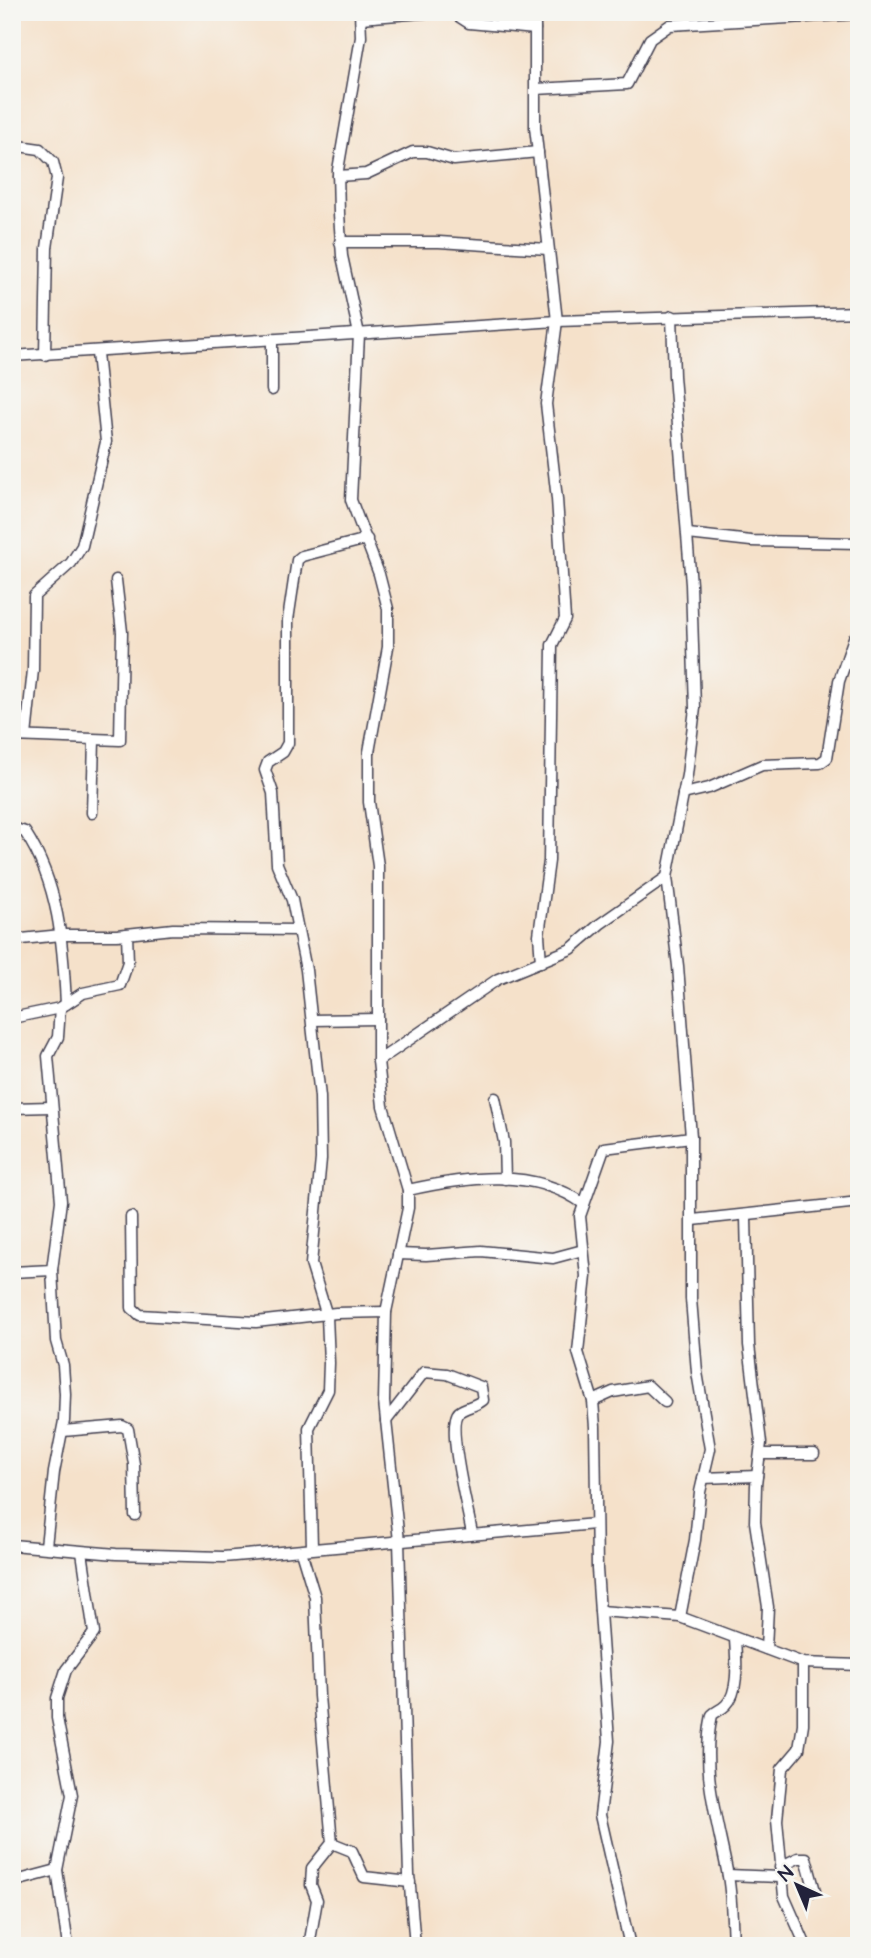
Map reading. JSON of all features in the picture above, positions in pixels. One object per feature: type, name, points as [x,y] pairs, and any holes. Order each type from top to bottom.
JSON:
[{"type":"street","points":[[415,1946],[410,1882],[399,1541],[386,1421],[386,1312],[408,1208],[408,1190],[383,1106],[377,1061],[378,866],[370,816],[369,752],[388,647],[388,609],[351,491],[359,334],[340,242],[338,176],[361,37],[361,15],[434,12]]},
{"type":"street","points":[[452,12],[469,23],[534,29]]},
{"type":"street","points":[[535,12],[538,152],[557,321],[547,404],[565,619],[552,645],[549,861],[539,935],[541,962]]},
{"type":"street","points":[[536,89],[626,84],[650,39],[670,25],[859,14]]},
{"type":"street","points":[[12,145],[40,149],[53,162],[57,178],[47,248],[45,355]]},
{"type":"street","points":[[338,176],[366,174],[413,152],[427,152],[454,160],[538,152]]},
{"type":"street","points":[[340,242],[439,242],[548,249]]},
{"type":"street","points":[[12,356],[97,353],[557,321],[859,312]]},
{"type":"street","points":[[672,316],[674,376],[688,534],[695,708],[667,877],[678,966],[691,1137],[691,1299],[697,1372],[710,1449],[680,1617]]},
{"type":"street","points":[[272,339],[272,390]]},
{"type":"street","points":[[26,736],[33,670],[34,596],[71,563],[82,546],[106,442],[97,353]]},
{"type":"street","points":[[688,534],[751,541],[859,543]]},
{"type":"street","points":[[312,1547],[309,1435],[313,1416],[328,1390],[327,1316],[311,1264],[321,1159],[320,1097],[312,1020],[298,930],[292,900],[277,864],[273,793],[265,771],[268,762],[283,752],[288,743],[288,620],[297,561],[302,556],[367,539]]},
{"type":"street","points":[[12,736],[118,741],[121,736],[122,632],[116,580]]},
{"type":"street","points":[[682,794],[709,788],[762,765],[814,764],[827,758],[839,681],[854,638],[859,633]]},
{"type":"street","points":[[92,813],[94,740]]},
{"type":"street","points":[[12,828],[25,832],[49,876],[61,935],[63,1006],[58,1037],[48,1056],[61,1201],[52,1270],[56,1341],[63,1365],[65,1394],[63,1431],[54,1472],[46,1546]]},
{"type":"street","points":[[377,1061],[498,979],[571,949],[600,923],[667,877]]},
{"type":"street","points":[[12,940],[173,929],[298,930]]},
{"type":"street","points":[[12,1018],[63,1006],[83,993],[120,985],[128,962],[127,934]]},
{"type":"street","points":[[312,1020],[378,1019]]},
{"type":"street","points":[[495,1098],[504,1142],[505,1179]]},
{"type":"street","points":[[12,1108],[51,1107]]},
{"type":"street","points":[[630,1946],[600,1815],[610,1741],[595,1524],[593,1401],[579,1358],[586,1276],[580,1223],[604,1148],[691,1137]]},
{"type":"street","points":[[408,1190],[461,1181],[531,1179],[571,1194],[584,1204]]},
{"type":"street","points":[[693,1220],[746,1217],[859,1202]]},
{"type":"street","points":[[131,1217],[131,1301],[135,1313],[256,1322],[386,1312]]},
{"type":"street","points":[[746,1217],[749,1345],[761,1432],[755,1522],[768,1607],[766,1649]]},
{"type":"street","points":[[398,1254],[481,1251],[553,1258],[583,1250]]},
{"type":"street","points":[[12,1272],[52,1270]]},
{"type":"street","points":[[386,1421],[424,1372],[447,1374],[481,1387],[483,1400],[459,1412],[453,1424],[453,1440],[472,1534]]},
{"type":"street","points":[[593,1401],[613,1392],[648,1386],[665,1402]]},
{"type":"street","points":[[63,1431],[122,1426],[128,1429],[134,1464],[135,1515]]},
{"type":"street","points":[[761,1454],[814,1454]]},
{"type":"street","points":[[703,1478],[757,1476]]},
{"type":"street","points":[[12,1545],[46,1546],[82,1552],[223,1557],[595,1524]]},
{"type":"street","points":[[301,1550],[315,1597],[319,1696],[332,1843],[312,1868],[311,1885],[317,1900],[309,1946]]},
{"type":"street","points":[[68,1946],[57,1870],[72,1795],[57,1718],[58,1698],[66,1670],[94,1633],[82,1552]]},
{"type":"street","points":[[600,1611],[680,1617],[803,1663],[859,1665]]},
{"type":"street","points":[[733,1946],[728,1875],[717,1833],[708,1766],[712,1715],[727,1704],[731,1696],[736,1670],[735,1639]]},
{"type":"street","points":[[803,1663],[803,1724],[799,1749],[782,1769],[779,1798],[780,1872],[787,1905],[806,1946]]},
{"type":"street","points":[[332,1843],[352,1852],[364,1877],[410,1882]]},
{"type":"street","points":[[728,1875],[780,1872],[798,1857],[806,1858],[815,1891]]},
{"type":"street","points":[[12,1882],[57,1870]]}]
